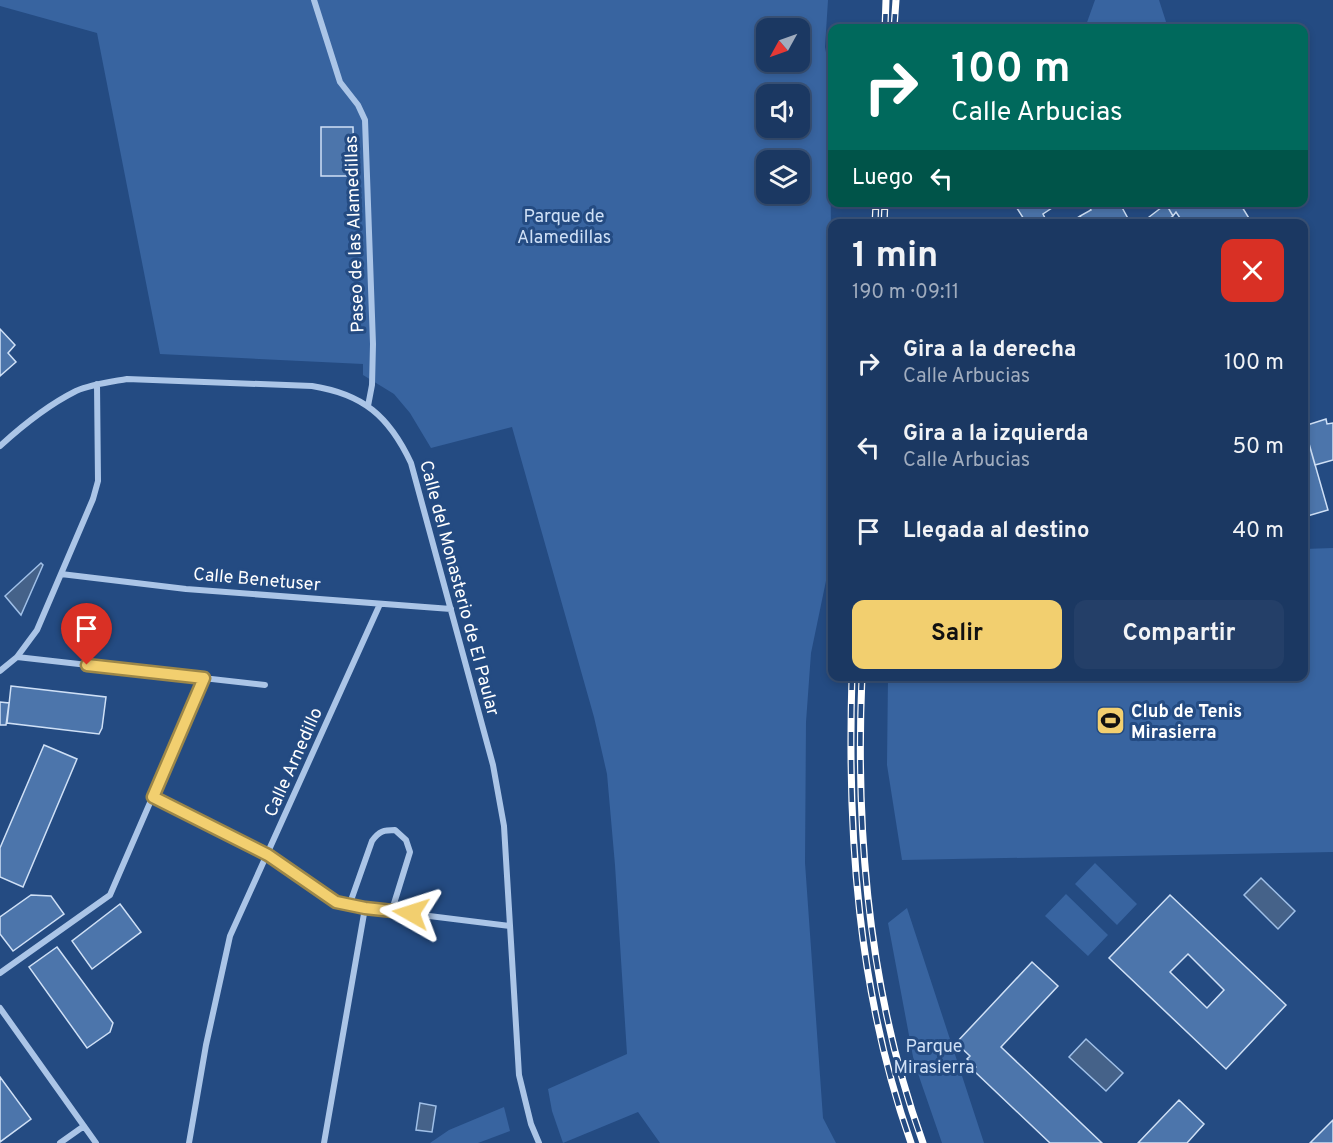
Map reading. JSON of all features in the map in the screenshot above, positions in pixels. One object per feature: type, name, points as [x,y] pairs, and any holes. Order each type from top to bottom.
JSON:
[{"type":"street","name":"Paseo de las Alamedillas","points":[[314,0],[340,82],[358,105],[365,120],[373,344],[372,385],[368,406]]},
{"type":"street","name":"Calle del Monasterio de El Paular","points":[[0,447],[39,413],[77,391],[97,384],[127,379],[312,386],[346,393],[368,406],[388,424],[411,463],[495,775],[504,826],[519,1075],[531,1124],[539,1143]]},
{"type":"street","points":[[0,671],[17,657],[38,630],[93,499],[98,481],[97,384]]},
{"type":"street","name":"Calle Benetuser","points":[[62,574],[186,589],[451,609]]},
{"type":"street","name":"Calle Arnedillo","points":[[189,1143],[206,1045],[230,936],[380,604]]},
{"type":"street","points":[[17,657],[265,684]]},
{"type":"street","points":[[0,973],[110,895],[204,678]]},
{"type":"street","points":[[153,797],[268,855],[336,902],[349,906],[510,926]]},
{"type":"street","points":[[349,906],[372,841],[382,830],[395,830],[406,840],[410,852],[392,910]]},
{"type":"street","points":[[324,1143],[365,908]]},
{"type":"street","points":[[0,1008],[96,1143]]},
{"type":"street","points":[[60,1143],[84,1126]]},
{"type":"green space","name":"Parque de Alamedillas","points":[[0,0],[828,0],[825,47],[828,64],[828,207],[831,207],[831,219],[828,219],[827,576],[811,653],[806,722],[805,863],[823,1118],[836,1143],[660,1143],[638,1112],[563,1143],[552,1111],[548,1089],[627,1054],[615,865],[607,774],[594,717],[512,427],[431,448],[410,413],[394,394],[363,375],[363,364],[160,354],[97,33],[0,6]]},
{"type":"green space","points":[[1095,0],[1159,0],[1167,24],[1086,24]]},
{"type":"green space","name":"Club de Tenis Mirasierra","points":[[1333,548],[1333,852],[902,860],[887,765],[888,681],[1308,681],[1308,549]]},
{"type":"green space","points":[[1095,863],[1137,904],[1117,925],[1075,884]]},
{"type":"green space","points":[[1066,894],[1108,935],[1088,956],[1045,916]]},
{"type":"green space","name":"Parque Mirasierra","points":[[907,908],[984,1143],[942,1143],[914,1062],[888,923]]},
{"type":"green space","points":[[504,1107],[510,1131],[478,1143],[430,1143],[449,1130]]},
{"type":"shaded area","points":[[41,563],[43,565],[21,615],[5,596]]},
{"type":"shaded area","points":[[1261,878],[1295,911],[1278,929],[1244,895]]},
{"type":"shaded area","points":[[1086,1039],[1123,1073],[1106,1091],[1069,1057]]},
{"type":"shaded area","points":[[420,1103],[436,1106],[432,1132],[416,1130]]},
{"type":"building","points":[[321,127],[353,127],[354,176],[321,176]]},
{"type":"building","points":[[1016,207],[1054,207],[1043,214],[1046,219],[1024,219]]},
{"type":"building","points":[[1089,207],[1122,207],[1128,219],[1082,219],[1080,216],[1091,210]]},
{"type":"building","points":[[1162,207],[1168,207],[1173,216],[1168,219],[1146,219]]},
{"type":"building","points":[[1168,207],[1242,207],[1250,219],[1181,219],[1176,212],[1173,216]]},
{"type":"building","points":[[0,329],[15,345],[8,353],[16,362],[0,376]]},
{"type":"building","points":[[1326,419],[1327,424],[1333,423],[1333,460],[1315,465],[1308,440],[1308,425]]},
{"type":"building","points":[[1308,440],[1328,510],[1308,516]]},
{"type":"building","points":[[11,686],[106,697],[102,728],[99,734],[7,723]]},
{"type":"building","points":[[0,702],[9,703],[6,725],[0,725]]},
{"type":"building","points":[[44,745],[77,759],[23,887],[0,877],[0,848]]},
{"type":"building","points":[[31,895],[51,896],[64,914],[13,951],[0,934],[0,917]]},
{"type":"building","points":[[1170,895],[1286,1005],[1226,1069],[1109,958]],"holes":[[[1188,954],[1224,990],[1207,1008],[1170,972]]]},
{"type":"building","points":[[120,904],[141,932],[92,969],[72,941]]},
{"type":"building","points":[[57,947],[113,1023],[110,1032],[87,1048],[29,967]]},
{"type":"building","points":[[1032,962],[1058,986],[1001,1047],[1102,1143],[1050,1143],[973,1070],[976,1067],[967,1059],[970,1056],[956,1043]]},
{"type":"building","points":[[0,1077],[31,1119],[0,1142]]},
{"type":"building","points":[[1179,1100],[1204,1124],[1187,1143],[1138,1143]]},
{"type":"building","points":[[1333,1120],[1333,1143],[1310,1143]]},
{"type":"railway","points":[[885,24],[886,0]]},
{"type":"railway","points":[[894,24],[896,0]]},
{"type":"railway","points":[[875,219],[876,207]]},
{"type":"railway","points":[[884,219],[885,207]]},
{"type":"railway","points":[[852,681],[854,854],[860,913],[879,1029],[893,1086],[911,1143]]},
{"type":"railway","points":[[862,681],[861,795],[870,913],[878,971],[890,1029],[923,1143]]},
{"type":"place","name":"Club de Tenis Mirasierra","points":[[1110,721]]},
{"type":"route","points":[[87,665],[204,678],[153,797],[268,855],[336,902],[349,906],[411,913]]}]
